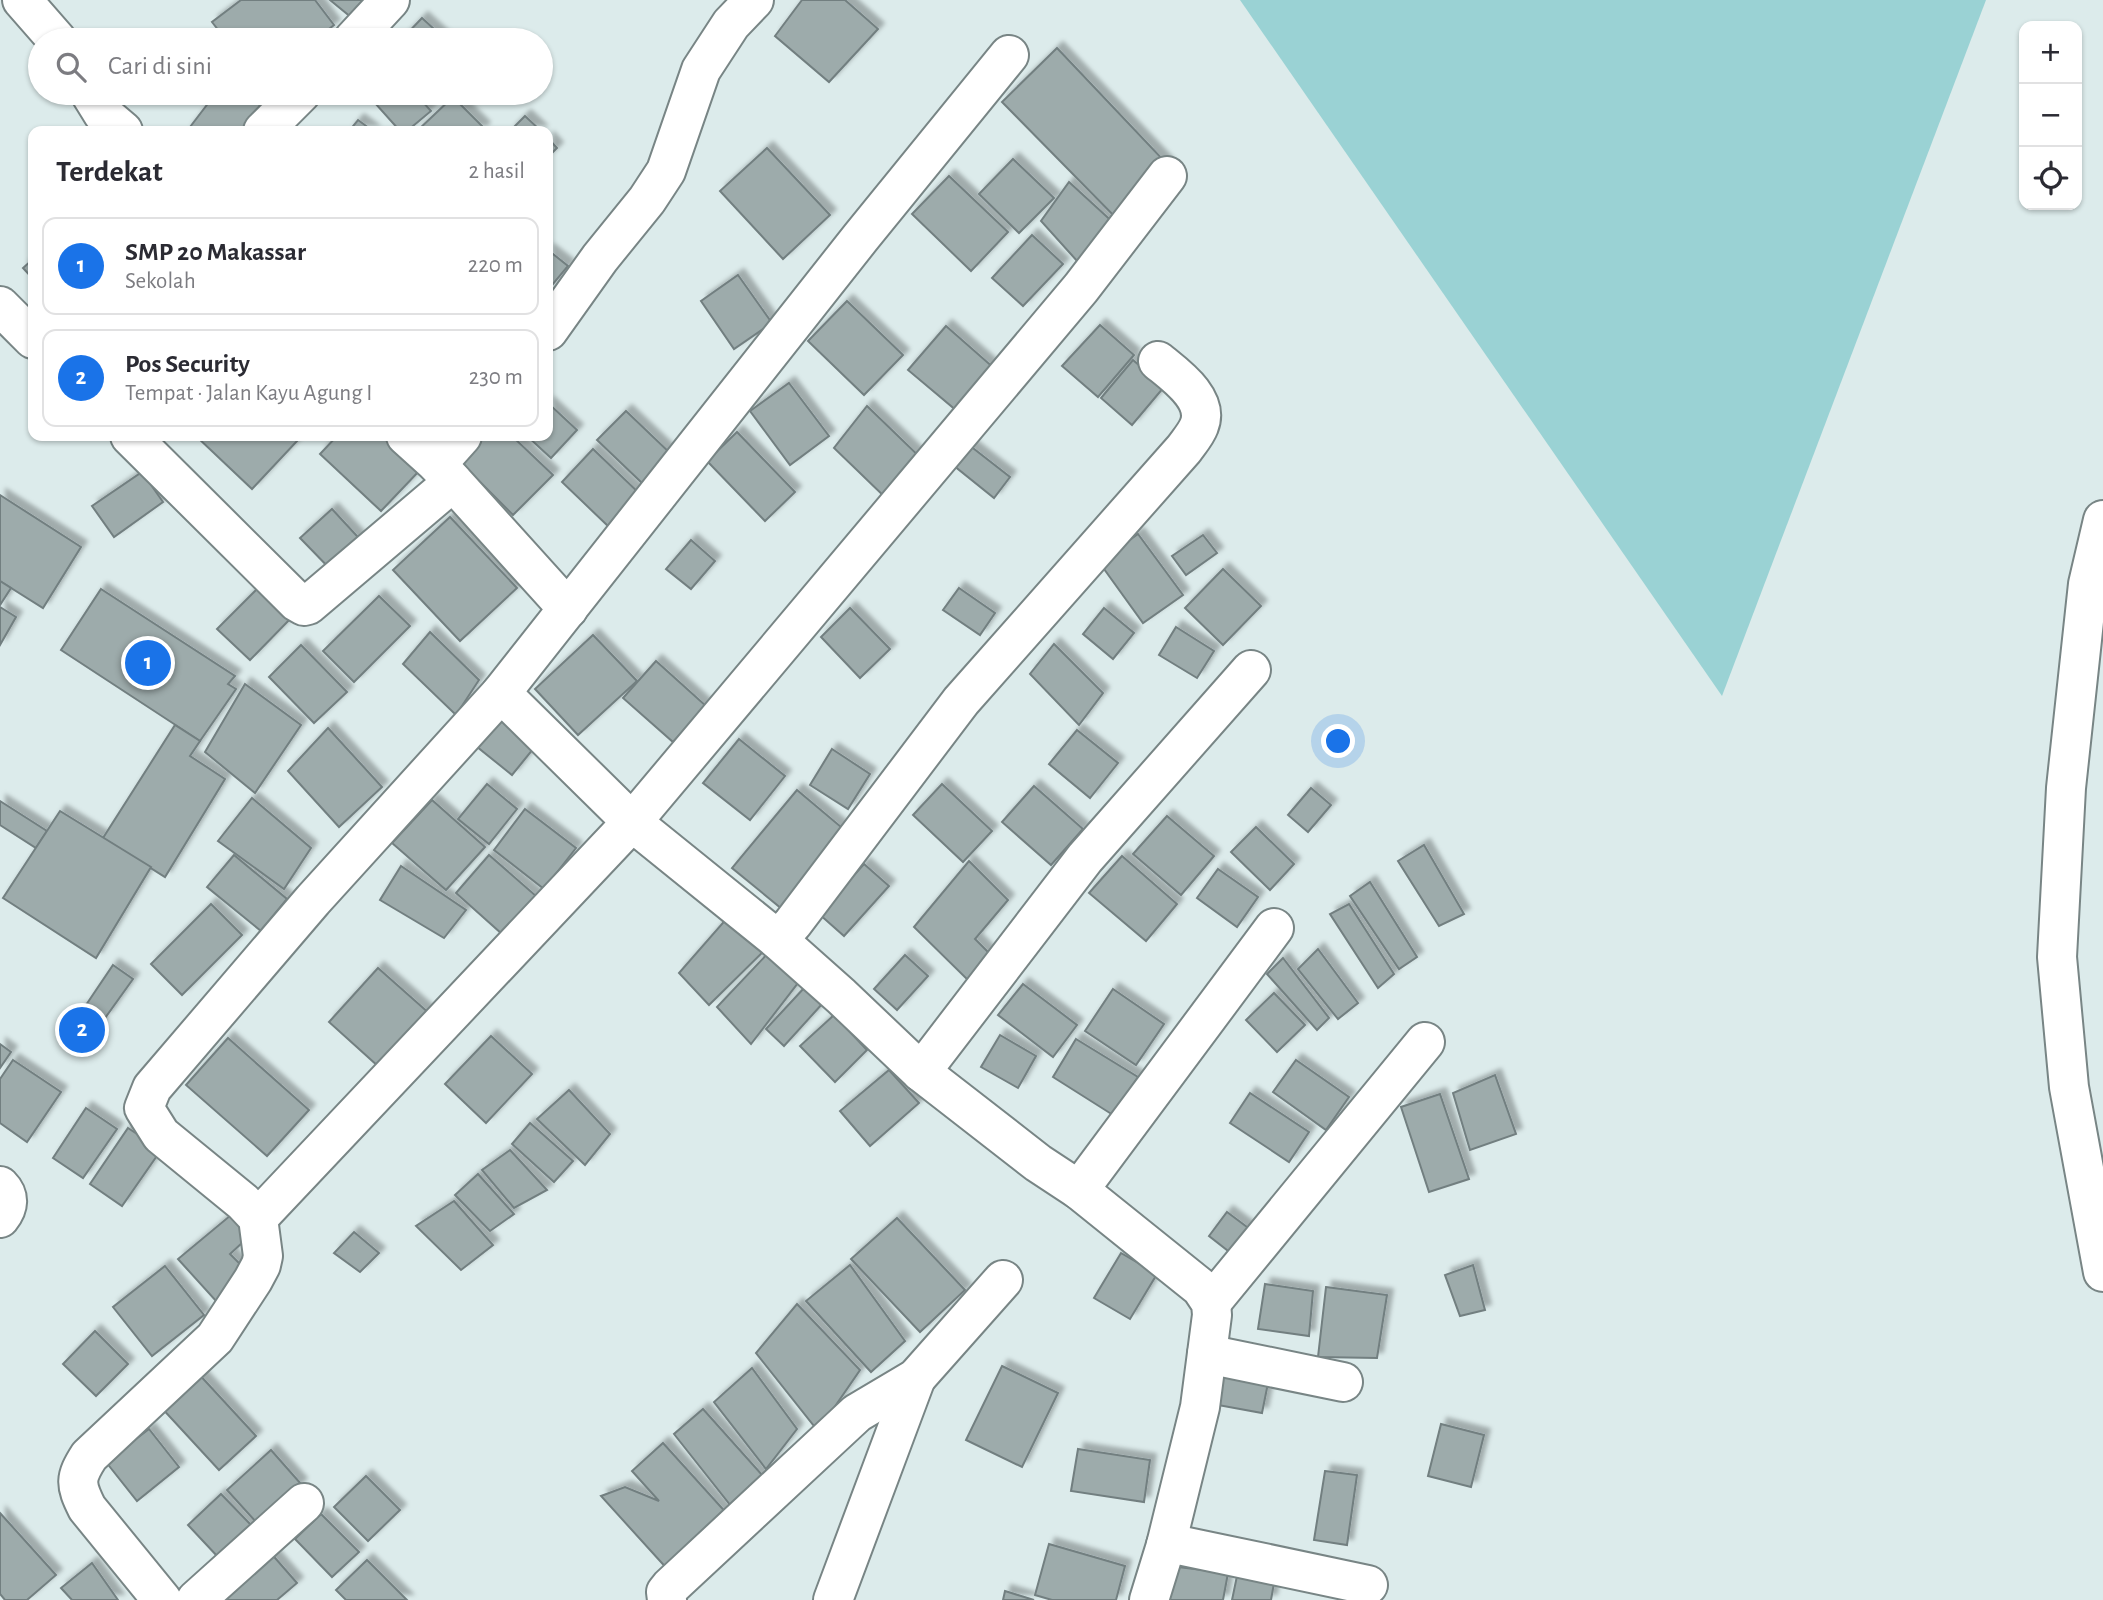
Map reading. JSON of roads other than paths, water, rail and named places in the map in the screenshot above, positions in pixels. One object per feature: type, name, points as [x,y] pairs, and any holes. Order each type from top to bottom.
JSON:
[{"type":"street","points":[[22,0],[47,28]]},
{"type":"street","points":[[364,28],[390,0]]},
{"type":"street","points":[[553,324],[666,171],[701,70],[731,24],[754,0]]},
{"type":"street","points":[[162,1600],[87,1508],[80,1493],[79,1473],[89,1456],[215,1338],[261,1265],[262,1241],[258,1218],[243,1202],[161,1135],[144,1108],[152,1088],[313,900],[501,693],[861,237],[1009,55]]},
{"type":"street","points":[[97,105],[117,126]]},
{"type":"street","points":[[268,126],[289,105]]},
{"type":"street","points":[[258,1218],[632,822],[1081,288],[1167,176]]},
{"type":"street","points":[[0,306],[28,334]]},
{"type":"street","points":[[778,940],[961,701],[1184,449],[1199,428],[1202,418],[1198,403],[1186,383],[1158,361]]},
{"type":"street","points":[[135,441],[304,606],[308,605],[451,460]]},
{"type":"street","points":[[415,441],[451,460],[568,609]]},
{"type":"street","points":[[2103,520],[2088,584],[2066,788],[2057,957],[2068,1087],[2103,1272]]},
{"type":"street","points":[[920,1072],[1084,858],[1251,670]]},
{"type":"street","points":[[501,693],[632,822],[778,940],[920,1072],[1038,1163],[1079,1190],[1201,1288],[1211,1303]]},
{"type":"street","points":[[1079,1190],[1274,928]]},
{"type":"street","points":[[1149,1600],[1166,1545],[1200,1407],[1211,1303],[1425,1042]]},
{"type":"street","points":[[0,1186],[8,1195],[8,1205],[0,1218]]},
{"type":"street","points":[[667,1600],[666,1591],[670,1587],[856,1413],[916,1378],[1003,1280]]},
{"type":"street","points":[[1207,1354],[1343,1382]]},
{"type":"street","points":[[833,1600],[916,1378]]},
{"type":"street","points":[[196,1600],[303,1503]]},
{"type":"street","points":[[1166,1545],[1178,1545],[1368,1585]]},
{"type":"place","name":"SMP 20 Makassar","points":[[148,663]]},
{"type":"place","name":"Pos Security","points":[[82,1030]]}]
